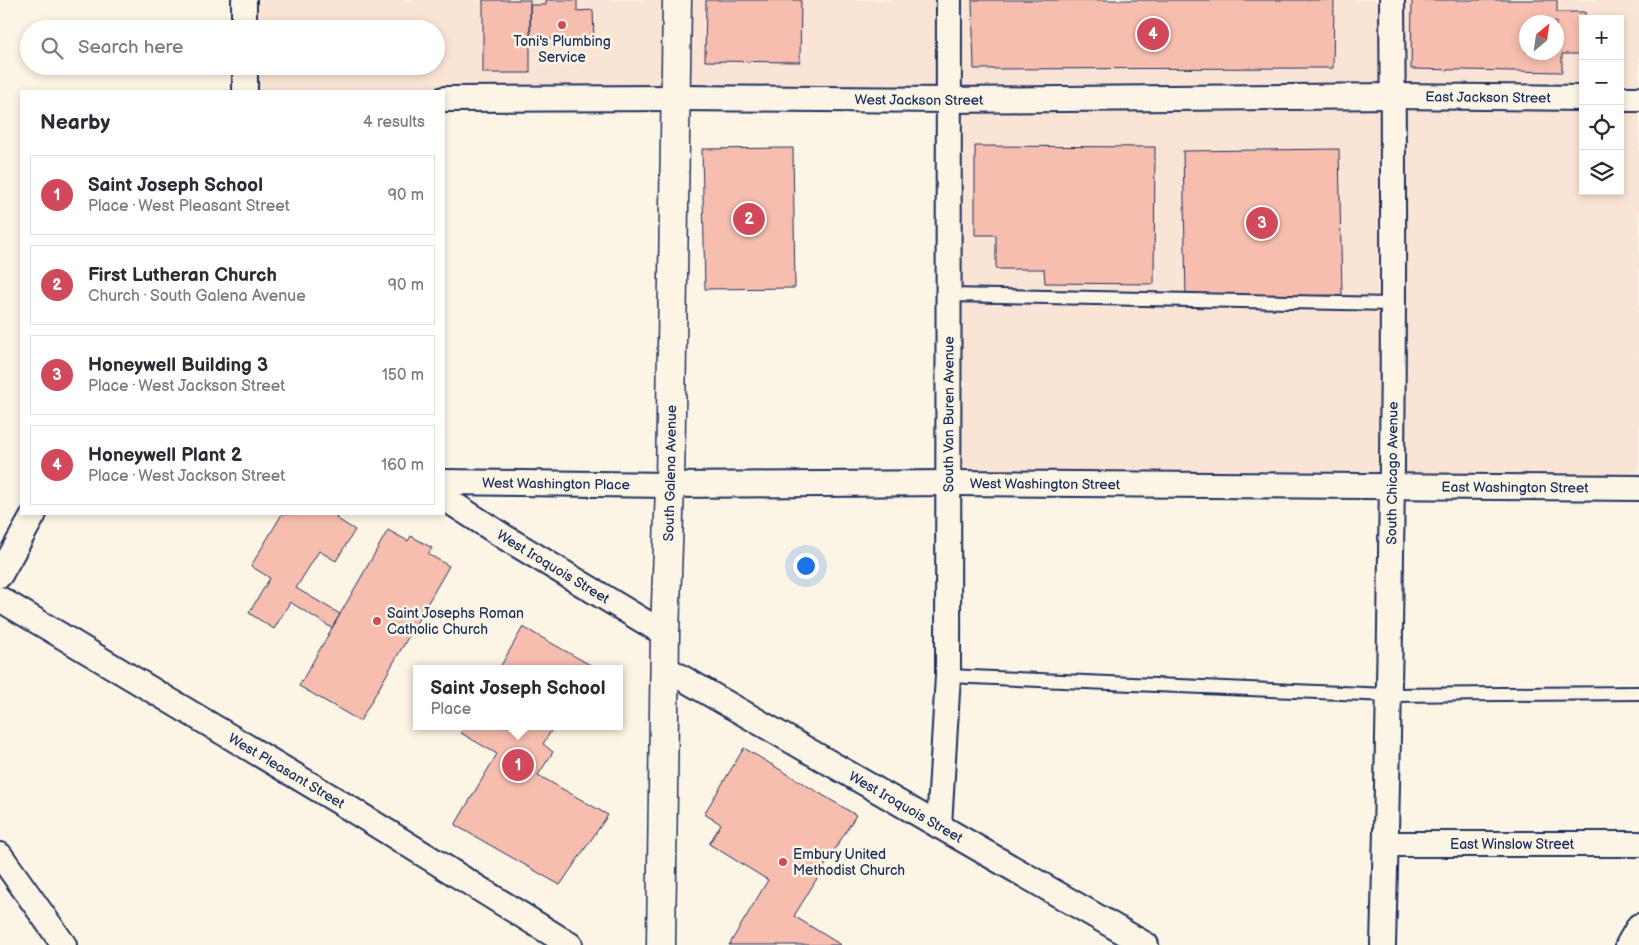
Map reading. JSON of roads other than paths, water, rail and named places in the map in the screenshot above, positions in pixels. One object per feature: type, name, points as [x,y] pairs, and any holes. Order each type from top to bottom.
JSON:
[{"type":"main road","name":"South Galena Avenue","points":[[661,945],[677,0]]},
{"type":"street","points":[[244,0],[244,20]]},
{"type":"street","name":"South Van Buren Avenue","points":[[939,826],[948,676],[949,0]]},
{"type":"street","name":"South Chicago Avenue","points":[[1383,945],[1392,487],[1392,0]]},
{"type":"street","points":[[245,75],[245,90]]},
{"type":"street","name":"West Jackson Street","points":[[445,99],[949,100],[1393,96]]},
{"type":"street","name":"East Jackson Street","points":[[1393,96],[1579,98]]},
{"type":"street","points":[[1624,99],[1639,99]]},
{"type":"street","name":"West Washington Place","points":[[445,482],[670,485]]},
{"type":"street","name":"West Washington Street","points":[[670,485],[948,484],[1392,487]]},
{"type":"street","name":"East Washington Street","points":[[1392,487],[1639,488]]},
{"type":"street","name":"West Iroquois Street","points":[[445,499],[514,543],[665,634]]},
{"type":"street","points":[[0,575],[33,515]]},
{"type":"street","name":"West Pleasant Street","points":[[0,599],[341,803],[570,945]]},
{"type":"street","name":"West Iroquois Street","points":[[665,668],[1146,945]]},
{"type":"street","name":"East Winslow Street","points":[[1386,844],[1639,844]]},
{"type":"street","points":[[0,855],[64,945]]},
{"type":"street","points":[[1628,945],[1639,926]]},
{"type":"lane","points":[[948,294],[1392,304]]},
{"type":"lane","points":[[948,676],[1388,695],[1639,693]]},
{"type":"place","name":"Toni's Plumbing Service","points":[[562,25]]},
{"type":"place","name":"Honeywell Plant 2","points":[[1153,34]]},
{"type":"place","name":"First Lutheran Church","points":[[749,219]]},
{"type":"place","name":"Honeywell Building 3","points":[[1262,223]]},
{"type":"place","name":"Saint Josephs Roman Catholic Church","points":[[377,621]]},
{"type":"place","name":"Saint Joseph School","points":[[518,765]]},
{"type":"place","name":"Embury United Methodist Church","points":[[783,862]]}]
